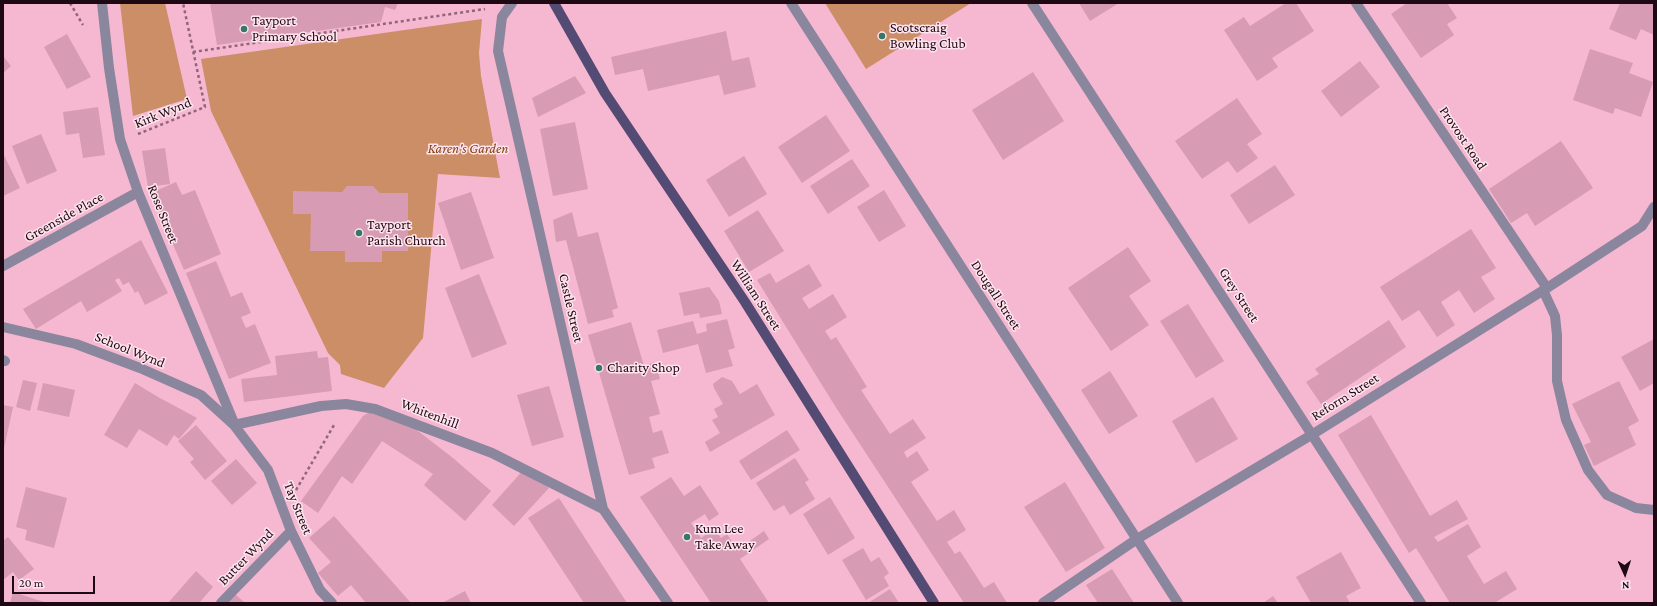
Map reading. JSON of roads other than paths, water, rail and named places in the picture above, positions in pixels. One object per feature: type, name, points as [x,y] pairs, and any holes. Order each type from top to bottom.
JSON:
[{"type":"main road","name":"William Street","points":[[554,3],[605,93],[745,302],[934,603]]},
{"type":"street","name":"Rose Street","points":[[102,3],[120,139],[138,192],[234,425]]},
{"type":"street","name":"Dougall Street","points":[[791,3],[1178,603]]},
{"type":"street","name":"Grey Street","points":[[1032,3],[1313,434],[1421,603]]},
{"type":"street","name":"Provost Road","points":[[1356,3],[1545,289],[1555,316],[1557,335],[1557,380],[1566,420],[1588,470],[1607,495],[1636,508],[1654,510]]},
{"type":"street","name":"Castle Street","points":[[512,4],[502,17],[498,51],[603,509],[668,603]]},
{"type":"street","name":"Greenside Place","points":[[3,266],[138,192]]},
{"type":"street","name":"Reform Street","points":[[1043,603],[1137,539],[1313,434],[1545,289],[1642,226],[1654,207]]},
{"type":"street","name":"School Wynd","points":[[3,327],[76,344],[140,368],[201,395],[234,425]]},
{"type":"street","name":"Whitenhill","points":[[234,425],[321,406],[346,404],[375,409],[492,453],[603,509]]},
{"type":"street","name":"Tay Street","points":[[234,425],[268,470],[291,531],[320,590],[332,603]]},
{"type":"street","name":"Butter Wynd","points":[[221,603],[291,531]]},
{"type":"place","name":"Tayport Primary School","points":[[244,29]]},
{"type":"place","name":"Scotscraig Bowling Club","points":[[882,36]]},
{"type":"place","name":"Tayport Parish Church","points":[[359,233]]},
{"type":"place","name":"Charity Shop","points":[[599,368]]},
{"type":"place","name":"Kum Lee Take Away","points":[[687,537]]},
{"type":"park label","name":"Karen's Garden","points":[[468,149]]}]
